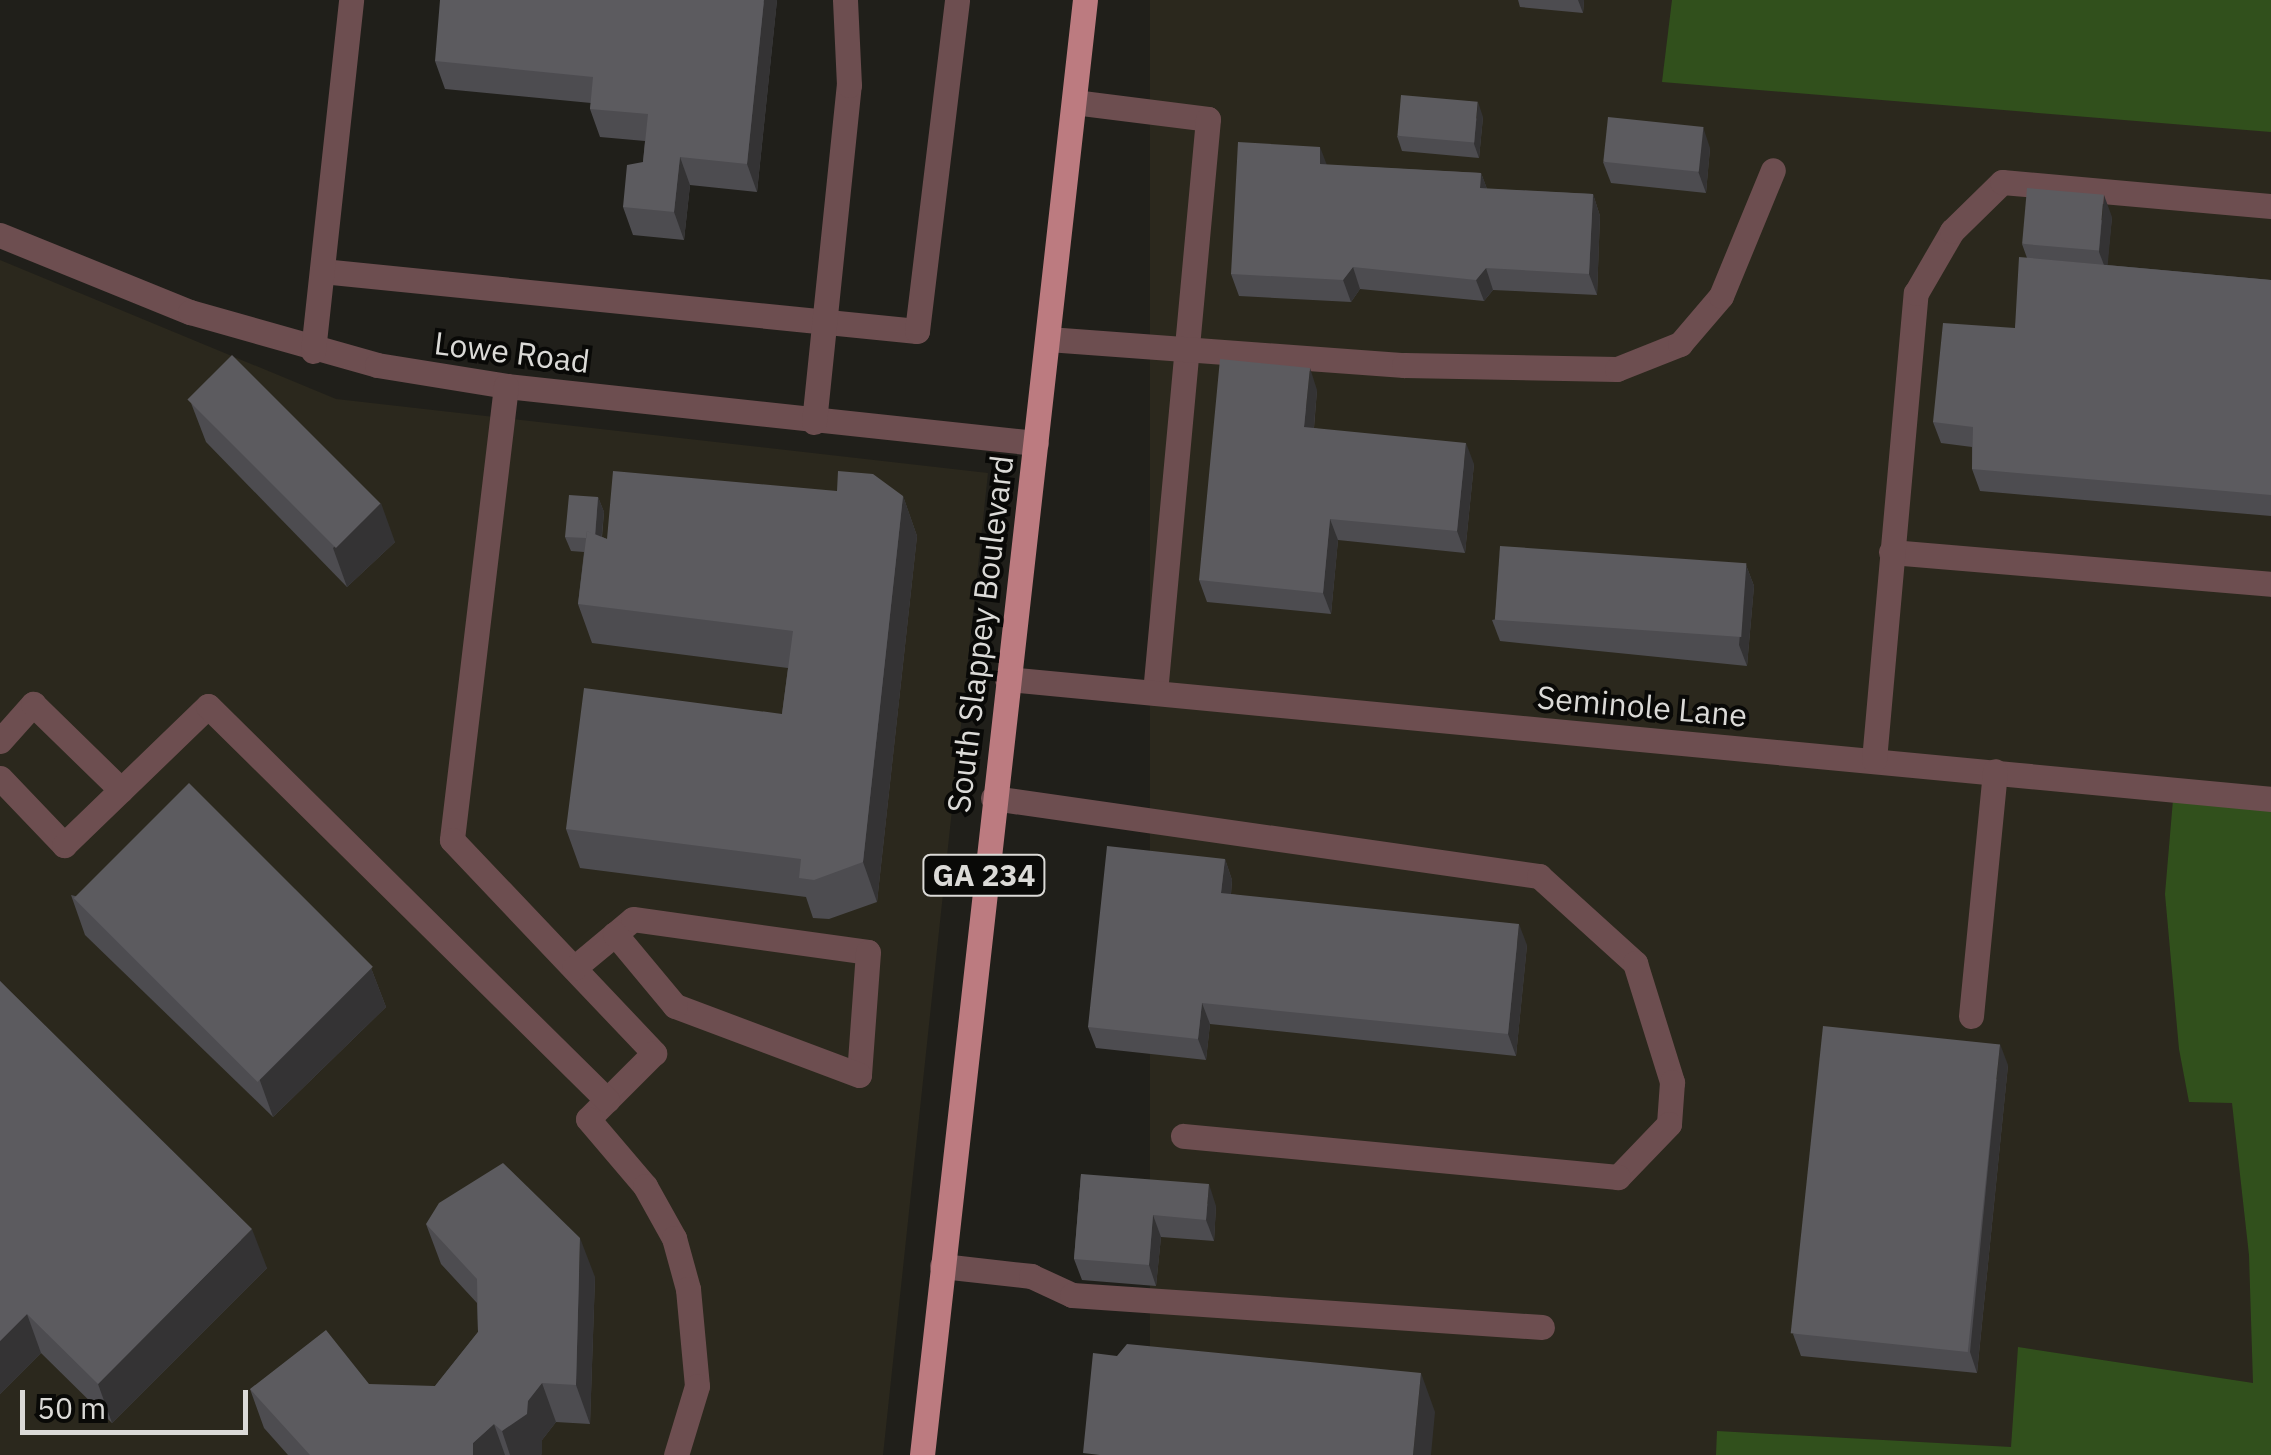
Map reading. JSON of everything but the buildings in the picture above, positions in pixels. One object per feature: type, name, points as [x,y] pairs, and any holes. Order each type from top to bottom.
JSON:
[{"type":"main road","name":"South Slappey Boulevard","points":[[922,1455],[1085,0]]},
{"type":"street","points":[[313,350],[351,0]]},
{"type":"street","points":[[814,422],[849,85],[845,0]]},
{"type":"street","points":[[322,272],[917,331],[957,0]]},
{"type":"street","points":[[1074,102],[1208,119],[1183,348],[1155,693]]},
{"type":"street","points":[[1048,338],[1404,365],[1617,368],[1680,344],[1721,296],[1774,170]]},
{"type":"street","points":[[1874,760],[1916,293],[1952,231],[2002,182],[2271,206]]},
{"type":"street","name":"Lowe Road","points":[[0,235],[112,283],[313,350],[506,386],[1036,443]]},
{"type":"street","points":[[506,386],[452,840],[654,1053],[588,1119],[645,1186],[674,1238],[688,1290],[696,1386],[676,1455]]},
{"type":"street","points":[[1891,552],[2271,584]]},
{"type":"street","name":"Seminole Lane","points":[[1006,679],[2271,800]]},
{"type":"street","points":[[0,742],[33,704],[121,790]]},
{"type":"street","points":[[0,778],[64,845],[208,706],[606,1100]]},
{"type":"street","points":[[1971,1016],[1995,771]]},
{"type":"street","points":[[993,798],[1539,876],[1635,963],[1672,1082],[1669,1124],[1618,1176],[1183,1136]]},
{"type":"street","points":[[574,968],[633,918],[868,952],[859,1074],[675,1006],[615,934]]},
{"type":"street","points":[[942,1266],[1030,1276],[1072,1294],[1542,1326]]},
{"type":"shaded area","points":[[1150,0],[2271,0],[2271,1455],[1150,1455]]},
{"type":"shaded area","points":[[0,260],[336,399],[988,473],[883,1455],[0,1455]]},
{"type":"green space","points":[[1672,0],[2271,0],[2271,132],[1662,82]]},
{"type":"green space","points":[[2174,788],[2271,799],[2271,1455],[1716,1455],[1717,1431],[2011,1447],[2018,1347],[2253,1383],[2249,1255],[2232,1103],[2189,1102],[2179,1049],[2165,894]]}]
